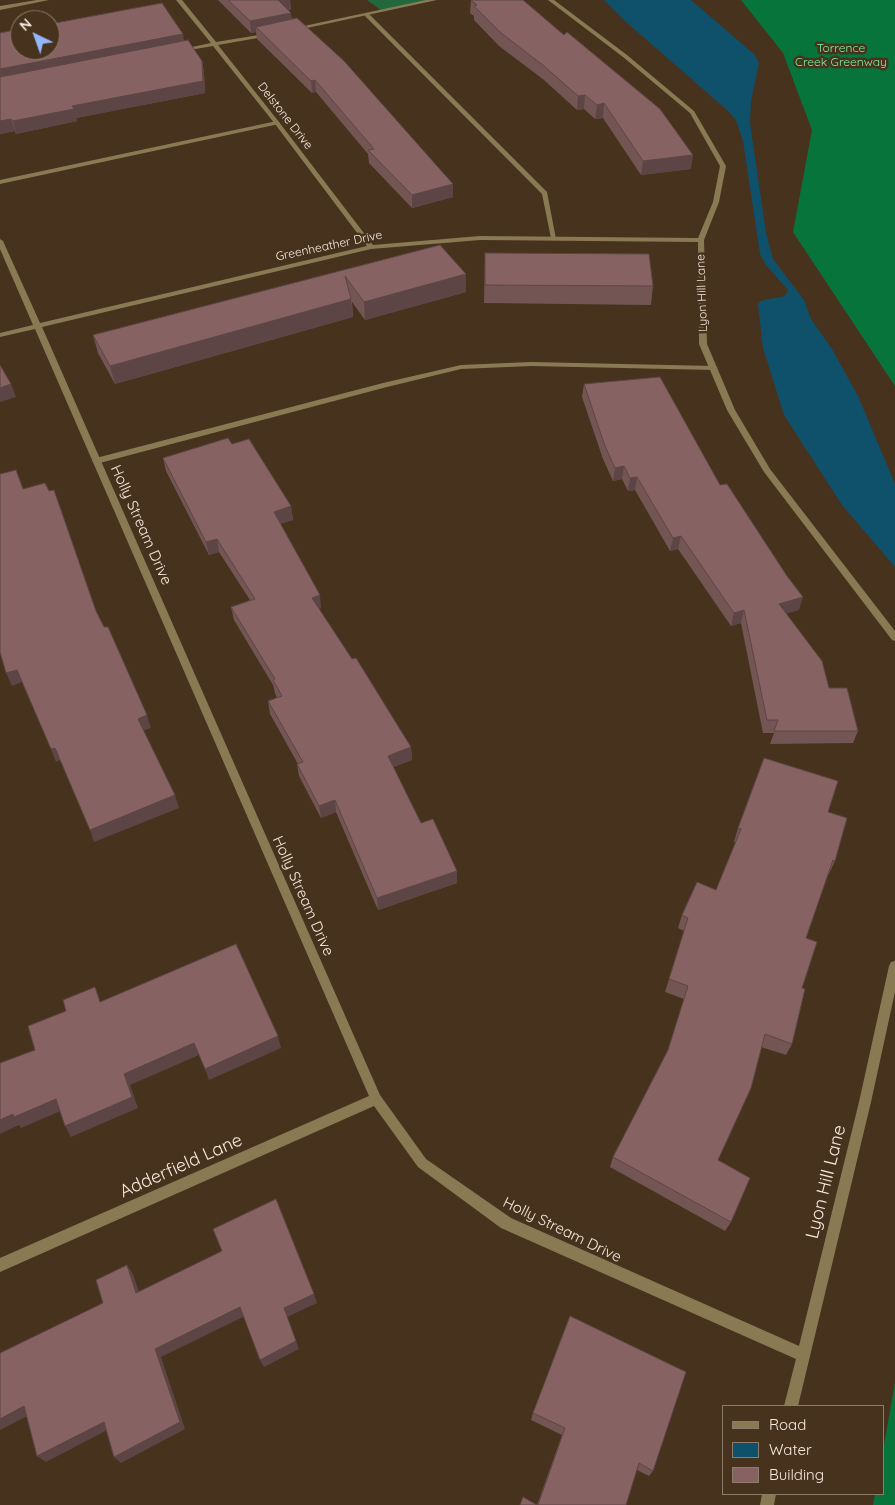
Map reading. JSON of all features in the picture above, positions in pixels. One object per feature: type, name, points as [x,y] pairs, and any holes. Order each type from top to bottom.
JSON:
[{"type":"street","points":[[0,8],[46,0]]},
{"type":"street","name":"Delstone Drive","points":[[179,0],[277,123],[371,246]]},
{"type":"street","points":[[290,30],[434,0]]},
{"type":"street","name":"Lyon Hill Lane","points":[[551,0],[626,56],[692,112],[723,166],[716,202],[701,240],[704,344],[731,410],[767,470],[895,638]]},
{"type":"street","points":[[367,15],[545,193],[554,238]]},
{"type":"street","points":[[174,52],[280,31]]},
{"type":"street","points":[[0,182],[277,123]]},
{"type":"street","name":"Greenheather Drive","points":[[0,335],[371,246],[480,238],[701,240]]},
{"type":"street","name":"Holly Stream Drive","points":[[0,241],[376,1100],[422,1163],[506,1223],[803,1355]]},
{"type":"street","points":[[96,461],[461,367],[531,364],[714,368]]},
{"type":"street","name":"Lyon Hill Lane","points":[[790,1405],[865,1102],[895,966]]},
{"type":"street","name":"Adderfield Lane","points":[[0,1266],[376,1100]]},
{"type":"green space","points":[[367,0],[434,0],[382,11]]},
{"type":"green space","name":"Torrence Creek Greenway","points":[[741,0],[895,0],[895,386],[793,232],[812,130],[783,53]]},
{"type":"green space","points":[[895,1382],[895,1505],[873,1505],[875,1495],[885,1495],[885,1439]]},
{"type":"water","points":[[604,0],[691,0],[754,54],[759,63],[751,101],[750,123],[766,233],[773,259],[804,300],[811,319],[832,349],[858,396],[895,484],[895,567],[842,505],[784,415],[763,348],[758,305],[759,302],[764,300],[785,296],[788,290],[766,265],[760,254],[743,141],[736,120]]},
{"type":"building","points":[[228,0],[278,0],[291,13],[250,21]]},
{"type":"building","points":[[471,0],[523,0],[564,35],[567,32],[660,109],[693,155],[643,161],[604,103],[597,105],[585,95],[578,96],[544,66],[500,32],[474,6],[477,5]]},
{"type":"building","points":[[162,3],[183,34],[60,58],[60,22]]},
{"type":"building","points":[[297,18],[344,61],[453,184],[412,195],[368,150],[374,149],[315,80],[311,81],[256,27]]},
{"type":"building","points":[[10,31],[10,60],[47,60],[0,69],[0,33]]},
{"type":"building","points":[[188,40],[202,61],[203,81],[72,106],[74,109],[13,121],[11,119],[0,121],[0,77]]},
{"type":"building","points":[[440,245],[466,274],[364,302],[345,276],[351,299],[110,366],[93,335]]},
{"type":"building","points":[[485,253],[649,254],[653,286],[485,285]]},
{"type":"building","points":[[0,365],[11,384],[0,388]]},
{"type":"building","points":[[660,377],[720,485],[727,484],[787,576],[803,597],[779,604],[822,661],[829,688],[847,688],[858,731],[774,731],[778,720],[767,720],[744,610],[734,613],[681,536],[673,538],[637,477],[630,478],[624,466],[615,468],[605,446],[584,384]]},
{"type":"building","points":[[228,438],[232,444],[249,439],[291,506],[274,512],[320,595],[312,598],[352,659],[356,658],[411,747],[388,756],[421,823],[433,819],[457,871],[377,898],[335,800],[319,806],[297,764],[303,762],[268,701],[282,696],[273,680],[275,679],[231,607],[255,599],[217,539],[206,542],[163,458]]},
{"type":"building","points":[[16,470],[23,489],[45,483],[49,491],[54,490],[96,611],[104,627],[108,627],[147,715],[138,719],[175,795],[90,830],[55,748],[51,749],[17,670],[6,673],[0,652],[0,474]]},
{"type":"building","points":[[764,758],[838,781],[828,812],[847,818],[835,861],[833,860],[806,938],[817,942],[802,988],[805,989],[792,1044],[765,1034],[751,1088],[718,1160],[750,1178],[731,1222],[613,1157],[668,1050],[688,986],[669,979],[688,918],[682,915],[697,882],[716,890],[741,829],[738,828]]},
{"type":"building","points":[[236,944],[278,1036],[205,1069],[194,1043],[124,1074],[132,1097],[65,1126],[56,1099],[14,1117],[13,1114],[0,1120],[0,1063],[35,1050],[28,1026],[66,1011],[63,1000],[95,987],[100,1002]]},
{"type":"building","points":[[276,1199],[314,1294],[284,1308],[296,1341],[260,1360],[240,1307],[155,1349],[180,1422],[114,1457],[104,1422],[37,1456],[24,1406],[0,1419],[0,1353],[103,1303],[96,1280],[127,1265],[136,1293],[222,1251],[213,1229]]},
{"type":"building","points":[[570,1316],[686,1372],[653,1471],[639,1463],[626,1505],[538,1505],[565,1428],[533,1413]]},
{"type":"building","points":[[523,1497],[537,1505],[520,1505]]}]
